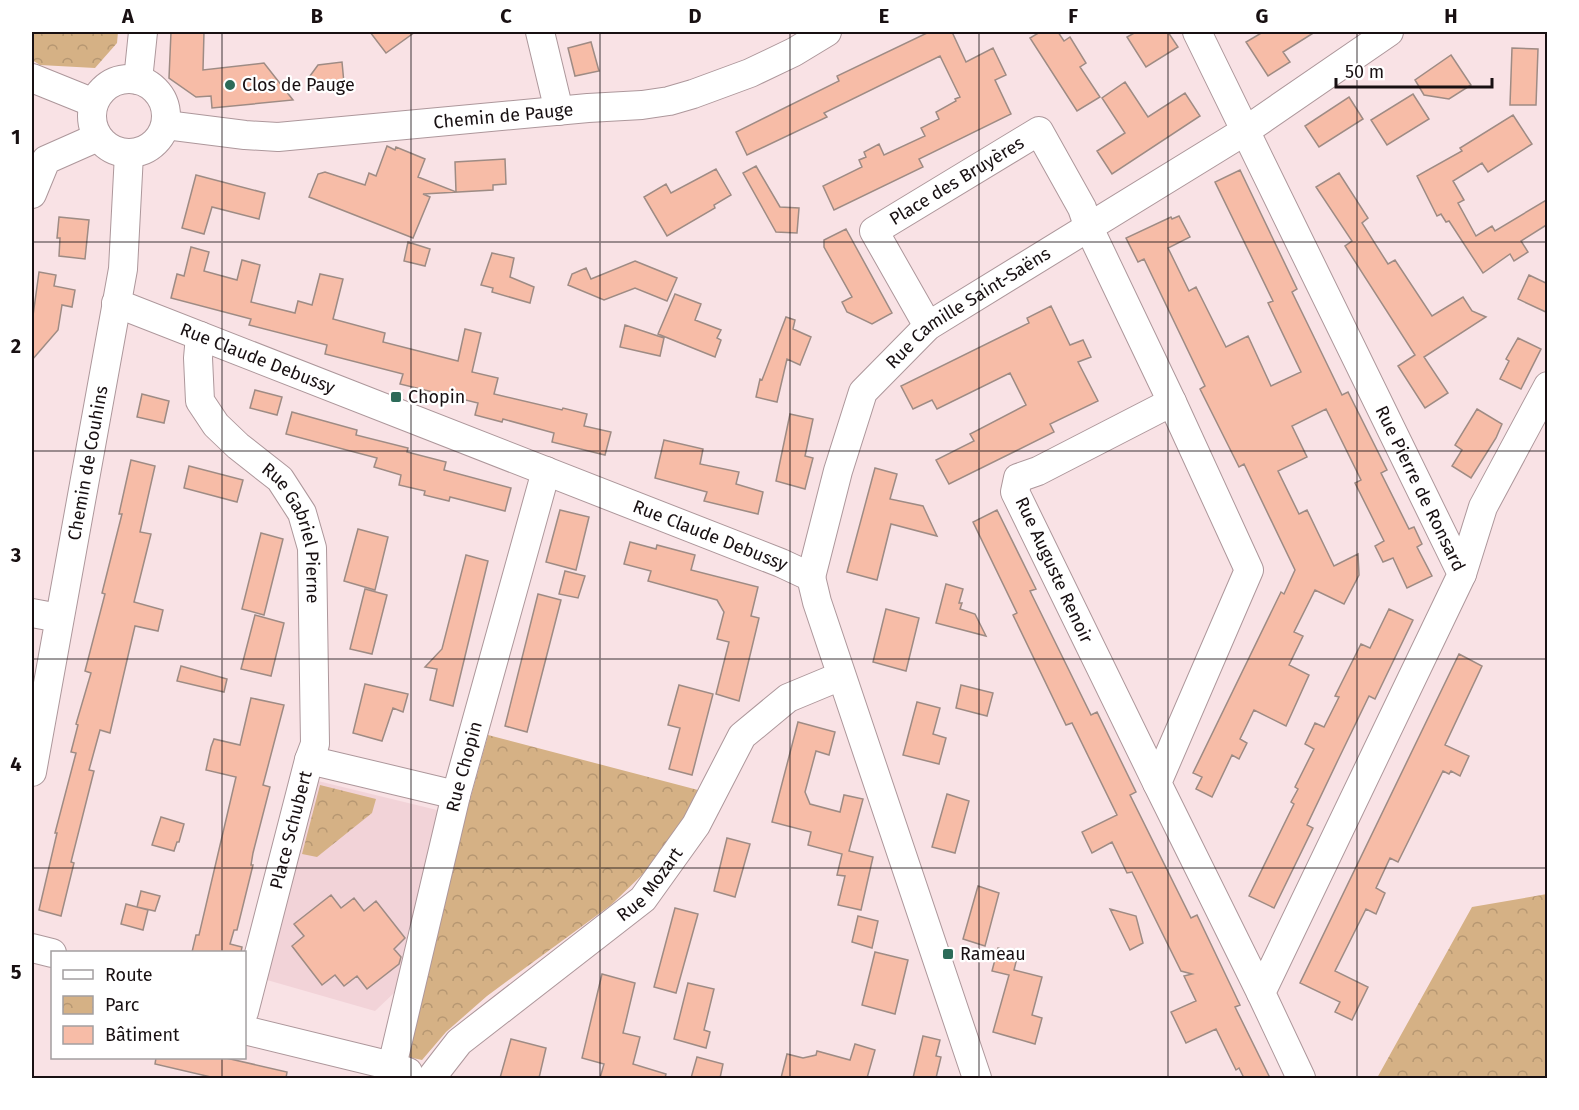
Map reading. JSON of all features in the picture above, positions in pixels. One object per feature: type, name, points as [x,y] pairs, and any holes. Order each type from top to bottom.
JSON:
[{"type":"street","points":[[138,80],[143,32]]},
{"type":"street","points":[[540,32],[559,111]]},
{"type":"street","name":"Rue Pierre de Ronsard","points":[[1197,32],[1461,574],[1261,993]]},
{"type":"street","name":"Rue Camille Saint-Saëns","points":[[811,577],[838,471],[863,392],[928,326],[1245,131],[1389,32]]},
{"type":"street","name":"Chemin de Pauge","points":[[166,125],[278,137],[642,105],[693,94],[750,73],[817,34]]},
{"type":"street","points":[[32,78],[94,103]]},
{"type":"street","points":[[118,80],[138,80],[151,85],[162,98],[166,106],[166,125],[161,136],[152,146],[142,152],[129,154],[117,152],[106,146],[98,137],[93,126],[94,103],[100,93],[118,80]]},
{"type":"street","name":"Place des Bruyères","points":[[928,326],[874,231],[1039,131],[1082,208],[1089,228]]},
{"type":"street","points":[[32,194],[46,160],[98,137]]},
{"type":"street","name":"Chemin de Couhins","points":[[32,772],[45,615],[123,269],[129,154]]},
{"type":"street","points":[[1089,228],[1249,570],[1157,783]]},
{"type":"street","name":"Rue Claude Debussy","points":[[116,303],[811,577],[841,675],[977,1078]]},
{"type":"street","name":"Rue Gabriel Pierne","points":[[200,336],[198,358],[200,401],[216,425],[238,446],[280,479],[302,513],[312,548],[315,744],[309,760]]},
{"type":"street","points":[[1461,574],[1483,507],[1548,386]]},
{"type":"street","name":"Rue Auguste Renoir","points":[[1172,402],[1038,471],[1018,478],[1016,492],[1261,993]]},
{"type":"street","name":"Rue Chopin","points":[[392,1066],[456,795],[546,471]]},
{"type":"street","name":"Rue Mozart","points":[[431,1078],[459,1042],[643,899],[696,825],[742,736],[788,698],[841,675]]},
{"type":"street","name":"Place Schubert","points":[[246,1004],[309,760],[456,795]]},
{"type":"street","points":[[32,948],[51,953]]},
{"type":"street","points":[[1261,993],[1301,1078]]},
{"type":"street","points":[[246,1030],[392,1066],[424,1078]]},
{"type":"shaded area","points":[[318,781],[441,811],[396,991],[375,1011],[267,980]]},
{"type":"green space","points":[[32,32],[118,32],[117,43],[95,68],[40,65],[32,60]]},
{"type":"green space","points":[[488,735],[698,790],[687,818],[645,872],[611,905],[487,996],[446,1032],[422,1060],[399,1055]]},
{"type":"green space","points":[[320,785],[376,799],[372,813],[317,857],[302,854]]},
{"type":"green space","points":[[1547,894],[1547,1078],[1377,1078],[1472,907]]},
{"type":"building","name":"Clos de Pauge","points":[[171,32],[204,32],[203,70],[264,63],[293,100],[212,108],[211,96],[196,97],[169,78]]},
{"type":"building","points":[[370,32],[415,32],[386,53]]},
{"type":"building","points":[[929,32],[952,32],[966,62],[993,48],[1006,75],[995,80],[1011,114],[919,159],[923,167],[834,210],[823,186],[862,167],[859,160],[866,157],[864,152],[879,144],[884,155],[925,136],[921,128],[939,119],[936,112],[960,97],[940,56],[824,113],[827,117],[747,155],[736,132],[839,81],[837,76]]},
{"type":"building","points":[[1040,32],[1058,32],[1064,41],[1070,37],[1086,63],[1080,67],[1100,97],[1077,111],[1030,38]]},
{"type":"building","points":[[1136,32],[1168,32],[1178,47],[1146,67],[1127,37]]},
{"type":"building","points":[[1263,32],[1315,32],[1283,52],[1290,62],[1268,76],[1246,42]]},
{"type":"building","points":[[591,42],[599,71],[575,76],[568,48]]},
{"type":"building","points":[[1512,48],[1538,49],[1536,105],[1510,105]]},
{"type":"building","points":[[1451,55],[1471,85],[1449,99],[1424,95],[1415,80]]},
{"type":"building","points":[[342,62],[344,83],[312,88],[310,76],[318,65]]},
{"type":"building","points":[[1125,82],[1148,117],[1185,93],[1200,116],[1112,174],[1097,151],[1125,133],[1102,98]]},
{"type":"building","points":[[1413,94],[1429,119],[1387,145],[1371,120]]},
{"type":"building","points":[[1349,97],[1363,119],[1319,147],[1305,126]]},
{"type":"building","points":[[1513,115],[1532,144],[1488,172],[1482,163],[1453,181],[1464,200],[1458,203],[1476,236],[1492,226],[1495,231],[1548,199],[1548,224],[1521,241],[1528,252],[1514,261],[1510,254],[1483,273],[1449,221],[1446,222],[1441,214],[1437,216],[1417,176],[1462,151],[1460,148]]},
{"type":"building","points":[[387,146],[395,150],[396,147],[425,159],[418,177],[456,192],[455,162],[505,159],[506,184],[493,185],[493,190],[423,194],[430,197],[413,238],[309,197],[318,174],[325,172],[365,185],[369,173],[376,176]]},
{"type":"building","points":[[756,166],[780,207],[799,208],[797,233],[776,232],[743,173]]},
{"type":"building","points":[[716,169],[731,195],[714,205],[715,208],[667,236],[644,197],[666,184],[671,193]]},
{"type":"building","points":[[1240,170],[1297,289],[1292,292],[1342,395],[1348,392],[1387,470],[1381,473],[1409,529],[1414,527],[1422,544],[1417,547],[1432,576],[1407,588],[1393,558],[1383,562],[1375,546],[1384,541],[1355,483],[1361,480],[1326,409],[1292,426],[1307,457],[1278,471],[1299,514],[1307,510],[1334,566],[1358,554],[1359,575],[1344,604],[1315,590],[1294,632],[1303,636],[1289,665],[1309,675],[1286,726],[1254,710],[1240,739],[1247,743],[1239,759],[1232,755],[1212,797],[1196,789],[1202,777],[1193,773],[1281,592],[1284,594],[1295,570],[1244,464],[1239,467],[1200,389],[1205,386],[1144,259],[1138,262],[1126,238],[1171,217],[1172,219],[1179,216],[1190,237],[1168,248],[1189,291],[1196,287],[1226,347],[1248,336],[1271,386],[1301,372],[1268,303],[1273,301],[1215,182]]},
{"type":"building","points":[[1339,173],[1368,218],[1362,223],[1388,264],[1395,260],[1432,316],[1463,297],[1472,311],[1486,317],[1424,357],[1448,393],[1425,408],[1398,366],[1415,355],[1345,246],[1352,241],[1316,187]]},
{"type":"building","points":[[196,175],[265,193],[259,219],[212,207],[204,234],[182,228]]},
{"type":"building","points":[[59,217],[89,220],[85,259],[59,256],[60,238],[57,238]]},
{"type":"building","points":[[846,229],[892,313],[872,324],[847,312],[842,302],[852,297],[824,247],[824,240]]},
{"type":"building","points":[[408,242],[430,249],[425,266],[404,261]]},
{"type":"building","points":[[191,247],[209,252],[204,271],[237,280],[242,260],[260,265],[251,302],[295,313],[298,301],[312,305],[320,274],[343,279],[333,319],[385,333],[383,342],[458,361],[465,329],[481,333],[472,372],[498,378],[494,394],[587,414],[584,426],[611,432],[605,455],[552,442],[554,433],[503,419],[502,422],[475,415],[478,403],[400,384],[403,374],[325,354],[327,345],[249,325],[251,319],[171,298],[177,274],[184,276]]},
{"type":"building","points":[[492,253],[514,258],[510,277],[534,287],[530,303],[492,292],[493,288],[481,285]]},
{"type":"building","points":[[635,261],[677,278],[667,301],[635,288],[604,300],[568,285],[572,274],[586,268],[591,279]]},
{"type":"building","points":[[39,272],[56,275],[54,286],[75,290],[72,307],[62,305],[58,330],[32,360],[32,323]]},
{"type":"building","points":[[1529,275],[1548,284],[1548,313],[1518,299]]},
{"type":"building","points":[[675,294],[701,304],[695,320],[721,330],[717,338],[721,340],[715,357],[658,334]]},
{"type":"building","points":[[1051,306],[1070,345],[1083,340],[1091,357],[1078,362],[1098,401],[1050,424],[1054,432],[949,484],[936,460],[974,441],[970,434],[1026,405],[1010,373],[937,409],[932,400],[913,409],[901,386],[1029,323],[1027,318]]},
{"type":"building","points":[[786,317],[795,320],[793,329],[811,337],[800,365],[787,359],[777,402],[756,397],[760,379],[762,380]]},
{"type":"building","points":[[625,325],[664,338],[660,356],[620,347]]},
{"type":"building","points":[[1518,338],[1541,349],[1521,389],[1500,379],[1509,361],[1506,359]]},
{"type":"building","points":[[255,390],[282,397],[277,415],[250,408]]},
{"type":"building","points":[[142,394],[169,401],[164,423],[137,417]]},
{"type":"building","points":[[1477,409],[1502,424],[1471,478],[1452,466],[1462,450],[1455,445]]},
{"type":"building","points":[[292,412],[357,430],[356,435],[408,448],[407,452],[446,462],[444,470],[511,488],[505,511],[450,497],[449,501],[424,495],[425,491],[399,485],[401,475],[374,467],[377,458],[286,434]]},
{"type":"building","points":[[790,414],[813,419],[805,456],[813,458],[805,489],[776,481]]},
{"type":"building","points":[[664,440],[703,449],[700,464],[739,472],[736,484],[763,492],[758,514],[704,501],[707,492],[655,478]]},
{"type":"building","points":[[131,460],[155,466],[140,532],[151,534],[134,602],[163,610],[158,631],[135,626],[110,733],[100,730],[89,770],[94,771],[71,862],[74,863],[61,916],[39,910],[57,833],[55,833],[76,753],[71,752],[78,725],[76,724],[91,673],[85,671],[105,594],[102,593],[122,514],[119,514]]},
{"type":"building","points":[[189,466],[243,480],[237,502],[184,488]]},
{"type":"building","points":[[875,468],[897,474],[890,499],[923,506],[937,536],[891,524],[877,580],[847,572]]},
{"type":"building","points":[[560,510],[589,517],[576,570],[546,562]]},
{"type":"building","points":[[997,510],[1036,589],[1030,591],[1091,715],[1097,712],[1136,792],[1130,795],[1191,918],[1197,915],[1240,1005],[1235,1007],[1270,1078],[1244,1078],[1239,1068],[1236,1070],[1216,1029],[1186,1043],[1171,1012],[1196,1001],[1184,976],[1192,974],[1181,971],[1132,872],[1127,873],[1112,842],[1092,853],[1082,832],[1117,815],[1072,723],[1066,725],[1013,615],[1017,613],[973,522]]},
{"type":"building","points":[[358,529],[388,537],[375,590],[344,581]]},
{"type":"building","points":[[261,533],[283,539],[264,615],[242,609]]},
{"type":"building","points":[[630,542],[656,549],[657,545],[695,555],[691,570],[758,587],[751,616],[759,618],[739,701],[716,694],[729,642],[717,639],[724,612],[717,600],[648,581],[651,571],[624,564]]},
{"type":"building","points":[[466,555],[488,561],[453,706],[430,700],[437,669],[425,667],[442,649]]},
{"type":"building","points":[[565,571],[585,576],[578,598],[559,594]]},
{"type":"building","points":[[946,584],[963,589],[959,603],[962,603],[960,609],[975,614],[986,636],[936,623]]},
{"type":"building","points":[[365,589],[387,595],[372,654],[350,649]]},
{"type":"building","points":[[538,594],[561,600],[527,732],[505,726]]},
{"type":"building","points":[[886,609],[919,618],[906,671],[873,662]]},
{"type":"building","points":[[1389,609],[1413,620],[1375,699],[1369,696],[1338,760],[1307,825],[1313,828],[1274,908],[1249,896],[1294,804],[1291,802],[1298,789],[1295,787],[1314,749],[1305,744],[1315,723],[1324,727],[1339,697],[1335,696],[1361,644],[1370,648]]},
{"type":"building","points":[[255,615],[284,623],[271,676],[241,669]]},
{"type":"building","points":[[1459,654],[1482,666],[1445,745],[1469,756],[1460,776],[1451,771],[1449,774],[1443,771],[1398,862],[1390,858],[1376,888],[1385,893],[1376,914],[1366,909],[1335,971],[1368,987],[1352,1020],[1335,1012],[1340,1002],[1300,983]]},
{"type":"building","points":[[181,666],[227,679],[224,692],[177,681]]},
{"type":"building","points":[[365,684],[408,694],[403,712],[393,708],[382,741],[353,733]]},
{"type":"building","points":[[679,685],[713,694],[692,775],[669,769],[680,728],[668,725]]},
{"type":"building","points":[[961,685],[993,693],[987,716],[956,708]]},
{"type":"building","points":[[251,698],[284,705],[263,785],[270,787],[253,853],[251,865],[253,865],[237,930],[234,930],[230,944],[242,947],[241,951],[192,951],[196,935],[199,935],[236,777],[206,770],[211,747],[214,739],[240,745]]},
{"type":"building","points":[[917,702],[940,708],[933,734],[946,738],[939,764],[903,755]]},
{"type":"building","points":[[798,722],[835,732],[829,755],[816,751],[805,792],[810,804],[840,812],[844,795],[863,799],[849,851],[873,857],[861,910],[838,905],[845,876],[837,875],[842,854],[808,845],[811,832],[772,822]]},
{"type":"building","points":[[947,794],[969,801],[955,853],[932,847]]},
{"type":"building","points":[[161,817],[184,824],[174,851],[152,845]]},
{"type":"building","points":[[727,838],[750,844],[735,897],[714,891]]},
{"type":"building","points":[[978,886],[999,893],[985,946],[963,939]]},
{"type":"building","points":[[141,891],[160,896],[155,911],[137,907]]},
{"type":"building","points":[[331,895],[341,908],[354,898],[364,911],[376,901],[405,938],[394,949],[401,957],[399,964],[367,989],[357,976],[344,986],[335,975],[322,985],[292,946],[304,936],[294,924]]},
{"type":"building","points":[[126,904],[148,910],[143,930],[121,924]]},
{"type":"building","points":[[675,908],[698,914],[676,993],[654,987]]},
{"type":"building","points":[[1110,909],[1136,916],[1143,943],[1130,950]]},
{"type":"building","points":[[858,916],[878,921],[872,948],[852,942]]},
{"type":"building","points":[[998,948],[1018,954],[1014,970],[1042,977],[1032,1015],[1042,1018],[1035,1044],[993,1032],[1009,975],[992,971]]},
{"type":"building","points":[[875,952],[908,960],[895,1014],[862,1005]]},
{"type":"building","points":[[602,974],[635,983],[623,1033],[640,1037],[633,1064],[666,1074],[665,1078],[600,1078],[604,1064],[582,1058]]},
{"type":"building","points":[[688,983],[714,989],[704,1030],[710,1032],[706,1048],[674,1039]]},
{"type":"building","points":[[923,1036],[940,1040],[936,1056],[941,1057],[936,1078],[913,1078]]},
{"type":"building","points":[[511,1039],[546,1048],[539,1078],[500,1078]]},
{"type":"building","points":[[855,1044],[875,1050],[867,1078],[781,1078],[787,1054],[803,1058],[816,1055],[817,1051],[850,1060]]},
{"type":"building","points":[[697,1057],[723,1064],[720,1078],[691,1078]]},
{"type":"building","points":[[156,1059],[230,1059],[287,1072],[286,1078],[215,1078],[155,1064]]},
{"type":"place","name":"Clos de Pauge","points":[[230,85]]},
{"type":"place","name":"Chopin","points":[[396,397]]},
{"type":"place","name":"Rameau","points":[[948,954]]}]
